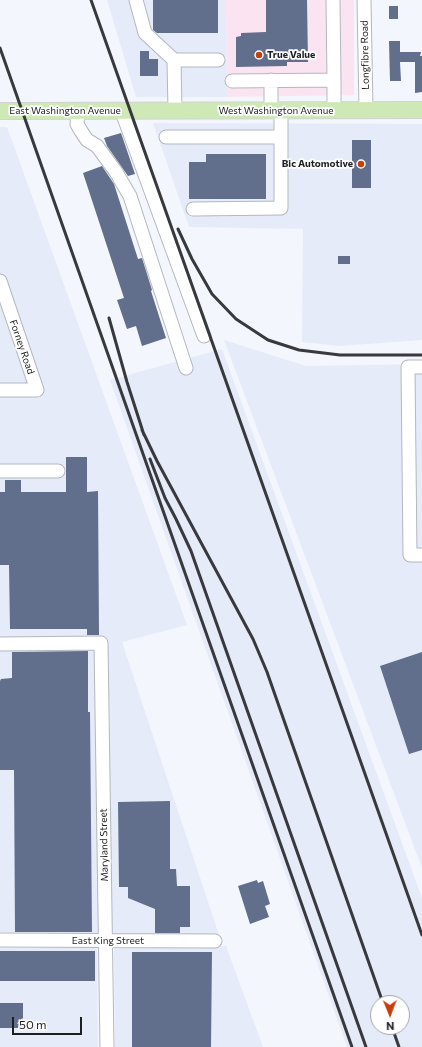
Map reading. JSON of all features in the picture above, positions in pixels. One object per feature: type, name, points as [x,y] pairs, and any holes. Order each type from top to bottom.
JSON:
[{"type":"main road","name":"West Washington Avenue","points":[[126,112],[422,110]]},
{"type":"main road","name":"East Washington Avenue","points":[[0,111],[126,112]]},
{"type":"street","points":[[136,0],[145,33],[174,60],[218,60]]},
{"type":"street","points":[[333,0],[334,110]]},
{"type":"street","name":"Longfibre Road","points":[[364,0],[366,110]]},
{"type":"street","points":[[174,60],[175,111]]},
{"type":"street","points":[[193,209],[281,208],[281,137],[271,80]]},
{"type":"street","points":[[232,81],[334,80]]},
{"type":"street","points":[[78,111],[77,124],[81,131],[87,140],[98,146],[130,196],[186,368]]},
{"type":"street","points":[[126,112],[204,336]]},
{"type":"street","points":[[166,137],[281,137]]},
{"type":"street","name":"Forney Road","points":[[0,281],[37,390],[0,390]]},
{"type":"street","points":[[422,367],[408,367],[416,427],[416,490],[410,555],[422,555]]},
{"type":"street","points":[[0,471],[58,471]]},
{"type":"street","name":"Maryland Street","points":[[0,644],[101,643],[107,1047]]},
{"type":"street","name":"East King Street","points":[[0,940],[215,941]]},
{"type":"shaded area","points":[[107,0],[226,0],[227,97],[136,97]]},
{"type":"shaded area","points":[[226,0],[354,0],[354,95],[227,97]]},
{"type":"shaded area","points":[[153,123],[422,124],[422,340],[339,346],[302,342],[303,229],[189,227]]},
{"type":"shaded area","points":[[0,127],[7,127],[187,625],[122,642],[219,935],[0,932]]},
{"type":"shaded area","points":[[224,340],[306,366],[422,364],[422,868]]},
{"type":"shaded area","points":[[222,349],[422,898],[422,1047],[347,1047],[110,380]]},
{"type":"shaded area","points":[[226,946],[263,1047],[115,1047],[114,949]]},
{"type":"shaded area","points":[[97,947],[98,1047],[0,1047],[0,948]]},
{"type":"building","points":[[153,0],[218,0],[218,33],[157,33],[153,30]]},
{"type":"building","points":[[266,0],[307,0],[308,62],[287,62],[287,66],[236,67],[236,37],[241,36],[241,33],[266,32]]},
{"type":"building","points":[[389,6],[398,6],[398,19],[389,19]]},
{"type":"building","points":[[389,41],[400,41],[400,52],[421,52],[422,92],[415,93],[415,62],[400,62],[401,81],[390,81]]},
{"type":"building","points":[[140,51],[149,51],[149,59],[158,59],[158,76],[140,76]]},
{"type":"building","points":[[121,133],[135,174],[128,176],[107,146],[104,138]]},
{"type":"building","name":"Bic Automotive","points":[[352,140],[371,140],[371,188],[352,188]]},
{"type":"building","points":[[206,154],[266,154],[266,199],[189,199],[189,162],[206,162]]},
{"type":"building","points":[[102,166],[114,184],[138,259],[142,258],[166,338],[142,346],[136,326],[127,329],[117,300],[124,298],[83,173]]},
{"type":"building","points":[[338,256],[350,256],[350,264],[338,264]]},
{"type":"building","points":[[66,457],[87,457],[87,492],[98,491],[99,635],[87,635],[87,629],[10,629],[9,565],[0,565],[0,492],[5,492],[5,480],[21,480],[21,492],[66,492]]},
{"type":"building","points":[[88,651],[92,932],[15,932],[14,770],[0,770],[0,681],[1,679],[12,678],[12,652]]},
{"type":"building","points":[[422,652],[422,750],[409,754],[380,666]]},
{"type":"building","points":[[170,801],[170,869],[176,869],[177,886],[190,886],[190,927],[180,927],[180,933],[155,933],[155,909],[128,898],[128,887],[119,887],[118,802]]},
{"type":"building","points":[[257,880],[258,883],[263,881],[270,904],[265,906],[269,917],[250,924],[238,886]]},
{"type":"building","points":[[0,951],[95,951],[95,981],[0,981]]},
{"type":"building","points":[[132,952],[212,952],[211,1047],[132,1047]]},
{"type":"building","points":[[0,1003],[23,1003],[23,1028],[0,1028]]},
{"type":"railway","points":[[91,0],[422,935]]},
{"type":"railway","points":[[0,48],[352,1047]]},
{"type":"railway","points":[[178,229],[192,259],[212,294],[236,319],[268,340],[299,350],[340,355],[422,355]]},
{"type":"railway","points":[[109,318],[144,435]]},
{"type":"railway","points":[[142,430],[157,461],[253,639],[267,672],[380,995]]},
{"type":"railway","points":[[150,459],[165,498],[191,551],[366,1047]]},
{"type":"railway","points":[[395,1035],[399,1047]]},
{"type":"place","name":"True Value","points":[[259,55]]},
{"type":"place","name":"Bic Automotive","points":[[361,164]]}]
